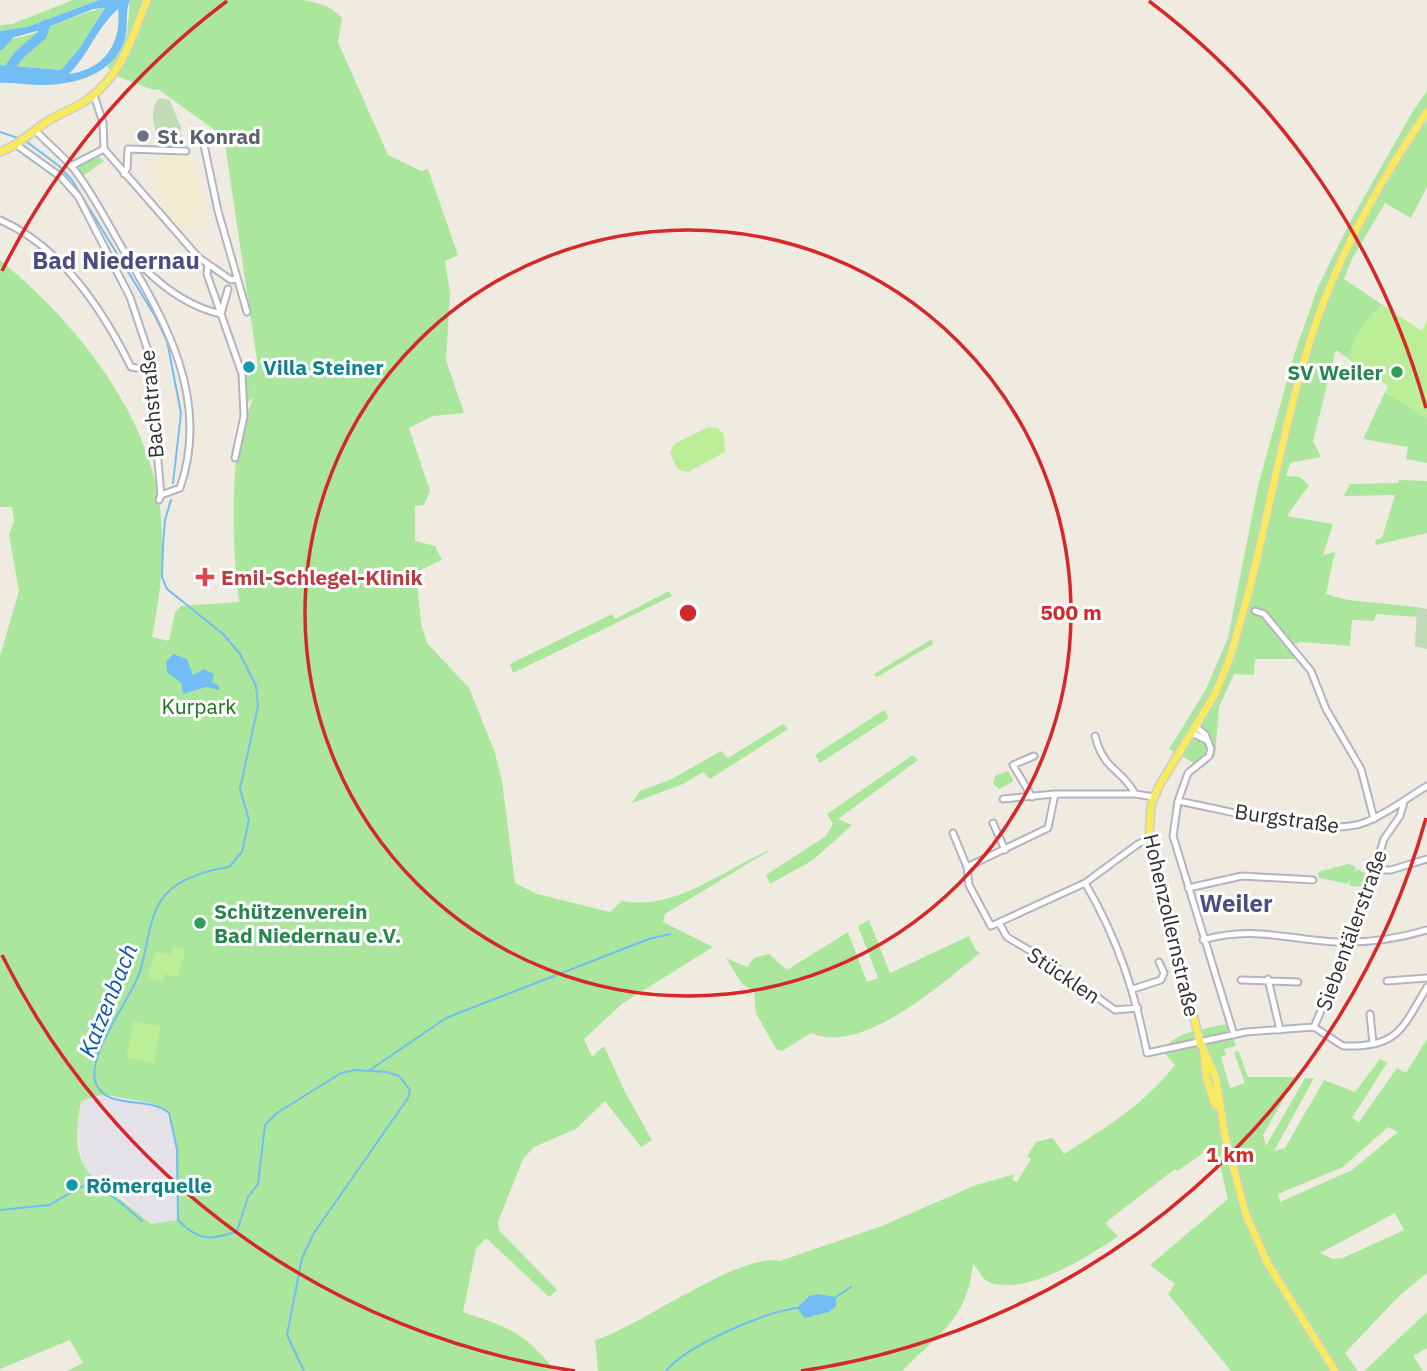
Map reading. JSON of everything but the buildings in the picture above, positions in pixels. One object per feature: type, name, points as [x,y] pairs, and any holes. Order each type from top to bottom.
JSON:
[{"type":"main road","points":[[0,152],[20,144],[33,132],[94,95],[121,65],[147,0]]},
{"type":"main road","name":"Hohenzollernstraße","points":[[1335,1371],[1281,1288],[1257,1243],[1239,1193],[1225,1136],[1206,1077],[1204,1051],[1149,839],[1148,820],[1154,797],[1171,762],[1215,694],[1235,641],[1293,402],[1315,325],[1358,228],[1427,112]]},
{"type":"street","points":[[94,95],[103,123],[104,149],[198,257],[231,280],[236,279]]},
{"type":"street","points":[[33,132],[71,166],[134,267],[144,268],[186,302],[221,314]]},
{"type":"street","name":"Bachstraße","points":[[20,144],[61,177],[78,195],[130,297],[145,337],[150,370],[160,498],[182,485],[188,443],[188,407],[175,345],[134,267]]},
{"type":"street","points":[[205,145],[236,279],[247,312]]},
{"type":"street","points":[[71,166],[104,149]]},
{"type":"street","points":[[124,174],[128,149],[186,151]]},
{"type":"street","points":[[0,220],[31,236],[62,265],[97,309],[131,367],[150,370]]},
{"type":"street","points":[[208,264],[207,274],[236,351],[245,400],[235,458]]},
{"type":"street","points":[[221,314],[228,289]]},
{"type":"street","points":[[1255,611],[1264,614],[1311,671],[1326,709],[1365,778],[1374,819]]},
{"type":"street","points":[[1194,730],[1208,741],[1209,756],[1188,773],[1178,801],[1173,835],[1234,1035]]},
{"type":"street","points":[[1095,736],[1107,766],[1131,786],[1135,794]]},
{"type":"street","points":[[1032,797],[1013,765],[1034,756]]},
{"type":"street","name":"Burgstraße","points":[[1178,801],[1330,828],[1348,827],[1374,819],[1427,786]]},
{"type":"street","points":[[1003,799],[1055,794],[1135,794],[1154,797]]},
{"type":"street","points":[[967,867],[1048,828],[1055,794]]},
{"type":"street","name":"Siebentälerstraße","points":[[1138,1008],[1147,1053],[1234,1035],[1314,1027],[1351,942],[1384,839],[1400,816],[1404,802]]},
{"type":"street","points":[[993,823],[1005,850]]},
{"type":"street","points":[[953,834],[967,867],[969,885],[990,926],[1084,883],[1149,839]]},
{"type":"street","points":[[1375,870],[1391,870],[1427,859]]},
{"type":"street","points":[[1188,888],[1242,876],[1313,880]]},
{"type":"street","points":[[1084,883],[1110,931],[1138,1008]]},
{"type":"street","name":"Stücklen","points":[[999,923],[1007,937],[1044,959],[1115,1010],[1138,1008]]},
{"type":"street","points":[[1203,940],[1251,932],[1368,943],[1427,930]]},
{"type":"street","points":[[1133,989],[1161,980],[1164,973],[1159,962]]},
{"type":"street","points":[[1387,981],[1427,978]]},
{"type":"street","points":[[1268,979],[1280,1030]]},
{"type":"street","name":"Siebentälerstraße","points":[[1241,980],[1298,982]]},
{"type":"street","points":[[1314,1027],[1343,1046],[1385,1042],[1400,1032],[1427,987]]},
{"type":"street","points":[[1370,1014],[1373,1043]]},
{"type":"shaded area","points":[[169,152],[191,153],[207,215],[202,225],[192,229],[186,224],[178,228],[168,218],[150,159],[164,157]]},
{"type":"shaded area","points":[[107,1095],[151,1103],[169,1113],[177,1149],[178,1220],[152,1224],[124,1199],[99,1185],[83,1168],[78,1131],[81,1102],[94,1096]]},
{"type":"green space","points":[[73,0],[99,0],[27,27],[0,31],[0,25],[12,24]]},
{"type":"green space","name":"Kurpark","points":[[130,0],[304,0],[328,7],[342,18],[338,42],[388,155],[421,171],[428,169],[458,255],[445,261],[450,293],[446,360],[464,413],[433,416],[409,428],[430,491],[424,505],[415,506],[415,541],[435,546],[442,560],[416,572],[421,623],[427,643],[469,688],[495,753],[502,781],[515,883],[537,894],[610,912],[622,901],[662,900],[681,894],[772,849],[665,914],[663,922],[713,947],[623,1003],[584,1039],[592,1057],[604,1046],[625,1092],[652,1140],[641,1147],[605,1101],[576,1129],[534,1147],[523,1159],[498,1222],[499,1230],[557,1290],[549,1297],[486,1238],[476,1249],[463,1312],[525,1339],[556,1371],[67,1371],[83,1363],[70,1340],[0,1369],[0,656],[19,591],[9,535],[14,521],[12,507],[0,507],[0,260],[51,307],[96,360],[116,389],[146,451],[156,484],[162,541],[161,580],[152,637],[169,641],[175,612],[181,606],[239,602],[235,564],[234,484],[240,438],[253,397],[247,404],[245,374],[258,367],[224,137],[158,89],[154,90],[116,76],[107,67],[122,48],[127,34]],"holes":[[[107,1095],[151,1103],[169,1113],[176,1150],[178,1220],[151,1224],[103,1187],[83,1164],[78,1148],[77,1128],[81,1102],[94,1096]]]},
{"type":"green space","points":[[105,8],[79,49],[61,70],[0,65],[0,39],[38,32]]},
{"type":"green space","points":[[1427,91],[1427,187],[1411,218],[1385,203],[1352,259],[1344,279],[1393,312],[1388,386],[1336,350],[1313,441],[1321,457],[1290,463],[1286,476],[1300,477],[1309,485],[1287,516],[1333,524],[1323,555],[1335,552],[1326,594],[1348,600],[1417,607],[1417,617],[1376,614],[1374,621],[1352,620],[1350,646],[1302,642],[1290,645],[1302,659],[1255,659],[1254,675],[1234,674],[1219,707],[1215,756],[1202,768],[1169,749],[1205,691],[1228,638],[1258,486],[1294,355],[1318,287],[1351,220]]},
{"type":"green space","points":[[159,98],[170,100],[181,128],[182,149],[158,147],[153,110]]},
{"type":"green space","points":[[97,155],[104,161],[83,176],[76,166]]},
{"type":"green space","name":"SV Weiler","points":[[1382,305],[1422,331],[1427,320],[1427,418],[1385,392],[1388,386],[1348,359],[1360,329]]},
{"type":"green space","points":[[1385,392],[1427,418],[1427,463],[1406,459],[1408,447],[1363,439]]},
{"type":"green space","points":[[709,427],[718,428],[724,435],[725,452],[688,472],[678,470],[670,453],[674,444]]},
{"type":"green space","points":[[1399,480],[1427,481],[1427,533],[1376,545],[1375,540],[1382,538],[1395,495],[1344,496],[1350,484],[1398,483]]},
{"type":"green space","points":[[669,591],[672,596],[513,673],[510,664],[612,614],[615,619]]},
{"type":"green space","points":[[1417,607],[1427,609],[1427,649],[1415,646]]},
{"type":"green space","points":[[932,639],[933,644],[877,677],[874,674]]},
{"type":"green space","points":[[884,710],[889,718],[820,763],[815,755]]},
{"type":"green space","points":[[783,724],[788,729],[710,779],[703,772],[683,784],[632,803],[640,791],[670,780],[721,751],[728,758]]},
{"type":"green space","points":[[913,755],[918,760],[838,819],[852,825],[813,860],[770,884],[766,875],[826,836],[833,824],[827,814]]},
{"type":"green space","points":[[1008,771],[1014,781],[999,789],[993,784],[995,776]]},
{"type":"green space","points":[[1349,864],[1355,866],[1356,871],[1358,869],[1367,875],[1364,887],[1350,886],[1350,879],[1348,884],[1319,878],[1318,872]]},
{"type":"green space","points":[[869,920],[890,973],[969,936],[980,953],[924,998],[877,1026],[854,1034],[832,1037],[811,1033],[782,1051],[776,1049],[756,1013],[754,991],[742,984],[726,958],[747,967],[754,958],[769,954],[787,970],[848,932],[867,982],[878,978],[858,926]]},
{"type":"green space","points":[[173,946],[186,950],[177,978],[165,974],[162,982],[147,977],[156,951],[170,956]]},
{"type":"green space","points":[[133,1021],[161,1026],[154,1063],[126,1058]]},
{"type":"green space","points":[[1228,1023],[1236,1046],[1224,1049],[1226,1055],[1221,1057],[1230,1088],[1245,1083],[1234,1053],[1238,1050],[1248,1077],[1296,1077],[1263,1135],[1266,1146],[1305,1078],[1314,1078],[1274,1151],[1285,1148],[1324,1080],[1355,1092],[1380,1059],[1387,1063],[1352,1118],[1359,1122],[1397,1068],[1406,1073],[1427,1039],[1427,1273],[1399,1296],[1345,1353],[1358,1371],[1231,1371],[1168,1294],[1175,1284],[1150,1265],[1228,1199],[1215,1145],[1177,1171],[1175,1169],[1105,1223],[1118,1236],[1075,1263],[1040,1279],[1006,1285],[988,1282],[973,1263],[970,1282],[958,1312],[950,1324],[902,1371],[598,1371],[595,1340],[716,1278],[762,1261],[780,1261],[882,1226],[976,1185],[1015,1174],[1012,1180],[1017,1182],[1031,1159],[1027,1156],[1036,1142],[1053,1138],[1064,1154],[1124,1114],[1163,1079],[1175,1065],[1162,1050],[1169,1043],[1184,1034]],"holes":[[[1388,1127],[1398,1132],[1352,1170],[1280,1202],[1278,1194],[1343,1167]],[[1395,1213],[1404,1230],[1343,1258],[1333,1259],[1320,1253]],[[809,1296],[827,1296],[821,1315],[802,1304]]]},
{"type":"green space","points":[[1427,1312],[1427,1348],[1413,1356],[1423,1371],[1364,1371]]},
{"type":"water","points":[[99,0],[130,0],[122,47],[107,66],[86,78],[38,85],[0,83],[0,65],[61,70],[79,49],[105,8],[93,9],[44,29],[0,39],[0,31],[27,27]],"holes":[[[118,9],[117,33],[108,53],[92,67],[69,74],[104,24]]]},
{"type":"water","points":[[173,654],[187,659],[193,675],[204,669],[214,674],[212,682],[219,686],[219,690],[206,687],[183,694],[181,683],[167,672],[166,662]]},
{"type":"water","points":[[818,1294],[836,1297],[836,1306],[829,1312],[805,1318],[797,1308],[809,1296]]},
{"type":"waterway","points":[[5,75],[18,56],[42,35],[45,25]]},
{"type":"waterway","points":[[0,45],[8,36]]},
{"type":"waterway","name":"Katzenbach","points":[[0,132],[18,138]]},
{"type":"waterway","name":"Katzenbach","points":[[27,142],[59,166],[72,180],[155,316],[167,341],[181,413],[173,483]]},
{"type":"waterway","name":"Katzenbach","points":[[171,500],[165,520],[163,545],[162,577],[167,589],[223,634],[240,654],[256,686],[258,706],[240,789],[249,820],[242,852],[229,867],[187,879],[172,888],[160,903],[151,923],[137,979],[101,1047],[94,1075],[97,1086],[111,1098],[152,1105],[169,1113],[177,1149],[178,1220],[192,1232],[205,1237],[237,1231],[248,1197],[258,1184],[265,1125],[277,1113],[341,1073],[355,1070],[387,1072],[399,1076],[410,1090],[408,1098],[314,1233],[302,1258],[287,1335],[304,1371]]},
{"type":"waterway","points":[[370,1070],[446,1018],[649,939],[670,934]]},
{"type":"waterway","points":[[0,1210],[49,1205],[90,1182],[119,1201],[142,1221]]},
{"type":"waterway","points":[[836,1297],[851,1287]]},
{"type":"waterway","points":[[666,1371],[691,1351],[727,1331],[797,1308]]},
{"type":"place","name":"St. Konrad","points":[[143,136]]},
{"type":"place","name":"Villa Steiner","points":[[249,367]]},
{"type":"place","name":"SV Weiler","points":[[1397,372]]},
{"type":"place","name":"Emil-Schlegel-Klinik","points":[[205,577]]},
{"type":"place","name":"Schützenverein Bad Niedernau e.V.","points":[[200,923]]},
{"type":"place","name":"Römerquelle","points":[[72,1185]]},
{"type":"district","name":"Bad Niedernau","points":[[116,260]]},
{"type":"district","name":"Weiler","points":[[1236,903]]}]
